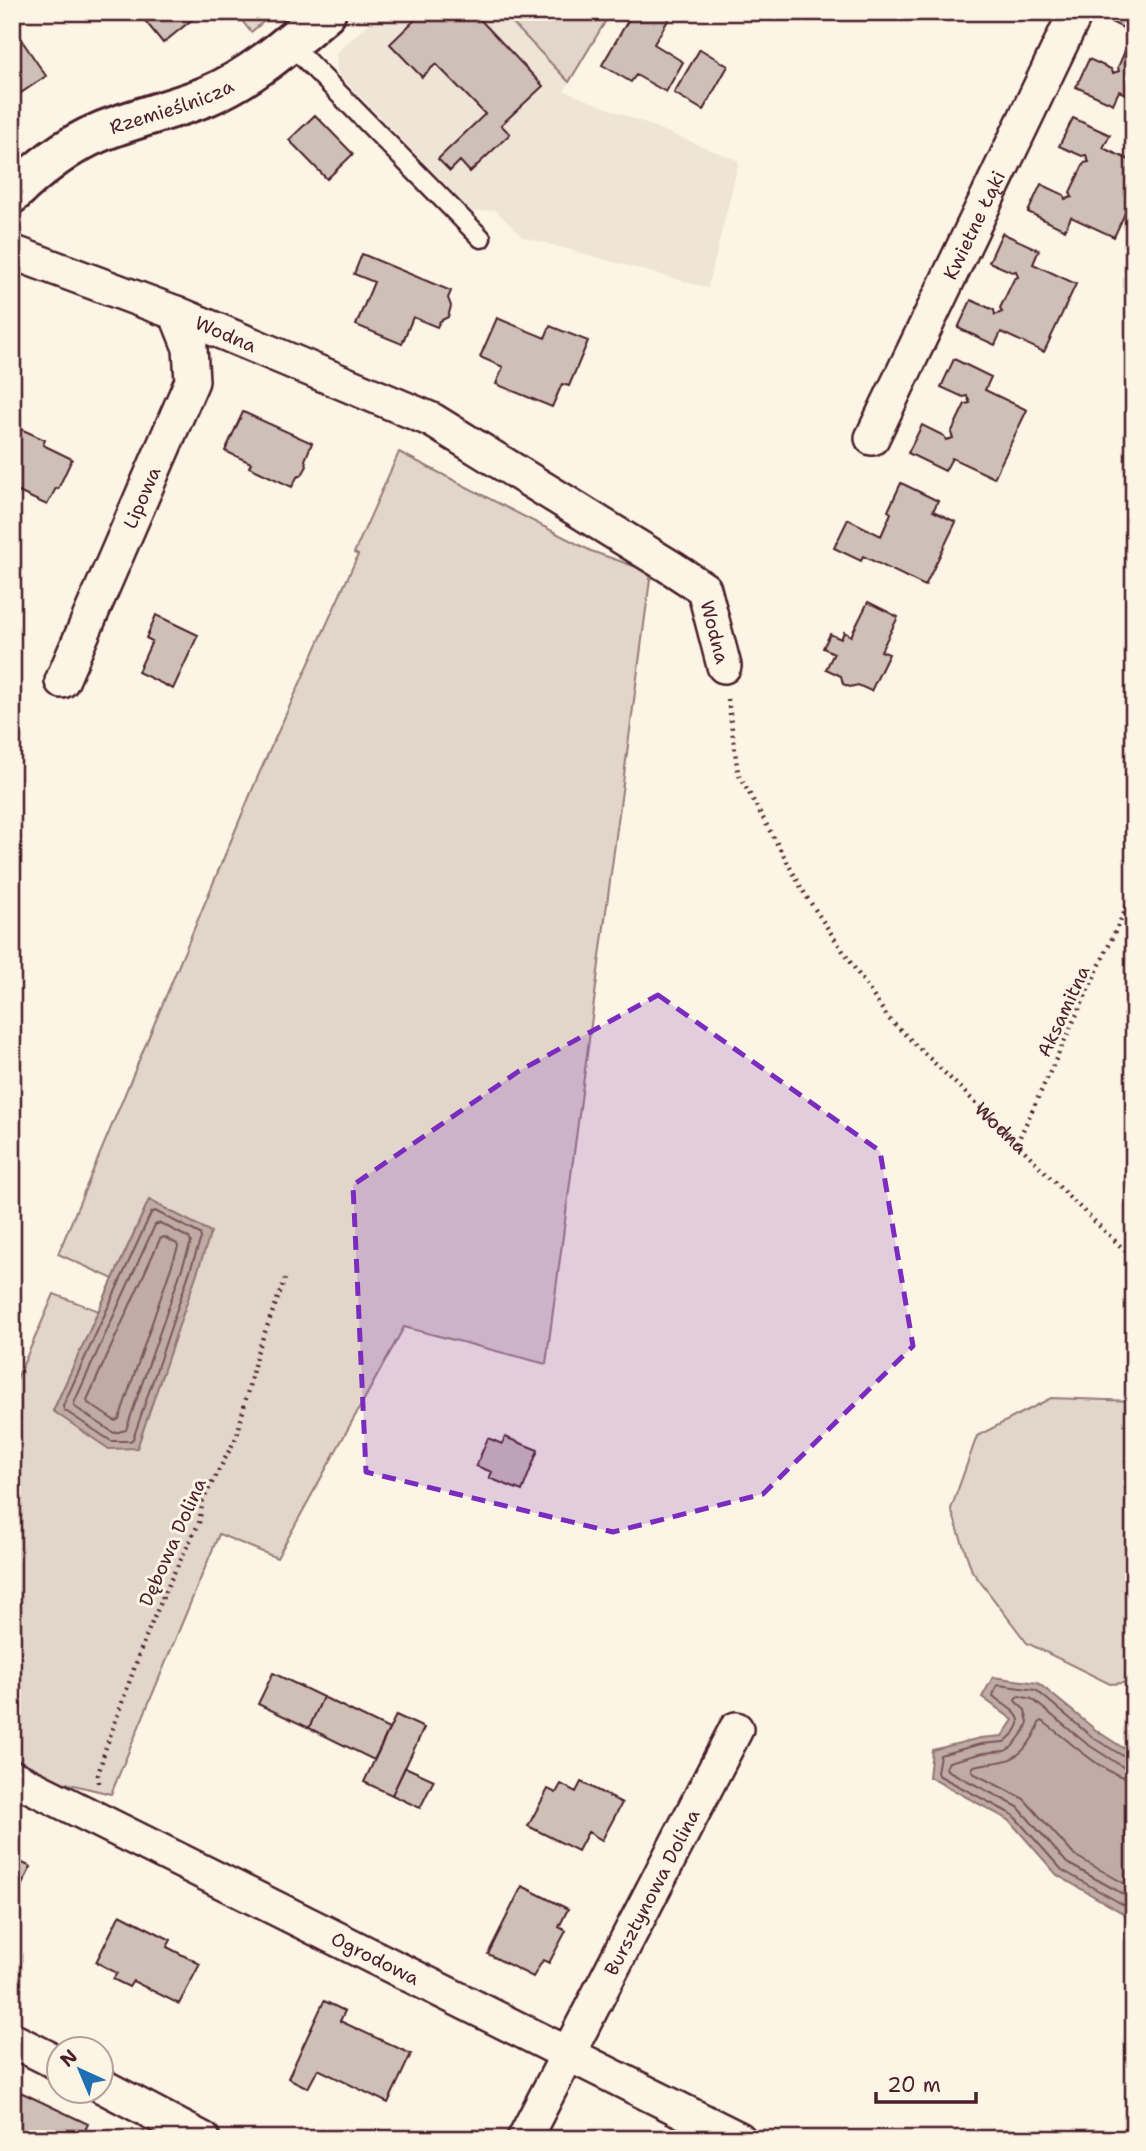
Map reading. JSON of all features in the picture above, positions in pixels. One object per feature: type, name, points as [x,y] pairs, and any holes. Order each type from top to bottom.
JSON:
[{"type":"street","name":"Rzemieślnicza","points":[[12,194],[63,151],[99,132],[209,96],[243,76],[289,43],[326,12]]},
{"type":"street","name":"Kwietne Łąki","points":[[872,438],[1076,12]]},
{"type":"street","name":"Wodna","points":[[12,252],[176,313],[432,420],[704,589],[724,666]]},
{"type":"street","name":"Lipowa","points":[[62,681],[192,381],[190,348],[176,313]]},
{"type":"street","name":"Bursztynowa Dolina","points":[[524,2139],[736,1729]]},
{"type":"street","name":"Ogrodowa","points":[[12,1777],[739,2139]]},
{"type":"street","points":[[12,2040],[46,2057]]},
{"type":"street","points":[[116,2093],[203,2139]]},
{"type":"lane","points":[[289,43],[481,239]]},
{"type":"path","name":"Wodna","points":[[724,666],[738,773],[806,896],[888,1018],[1134,1259]]},
{"type":"path","name":"Aksamitna","points":[[1017,1143],[1134,891]]},
{"type":"path","name":"Dębowa Dolina","points":[[100,1819],[98,1775],[105,1750],[144,1641],[199,1523],[203,1500],[237,1436],[257,1353],[285,1279]]},
{"type":"highlighted area","points":[[658,995],[880,1151],[913,1346],[763,1494],[613,1532],[366,1472],[353,1185],[519,1071]]},
{"type":"shaded area","points":[[235,12],[275,12],[251,32]]},
{"type":"shaded area","points":[[381,12],[502,12],[569,82],[565,91],[739,161],[708,288],[523,237],[495,210],[472,212],[337,73],[336,53]]},
{"type":"shaded area","points":[[502,12],[611,12],[569,82]]},
{"type":"shaded area","points":[[399,452],[591,551],[651,572],[546,1364],[404,1327],[277,1558],[219,1534],[111,1794],[53,1780],[12,1759],[12,1390],[54,1294],[99,1311],[149,1200],[113,1279],[58,1254],[258,776],[358,555],[354,553]]},
{"type":"shaded area","points":[[1051,1398],[1134,1401],[1134,1682],[1110,1684],[1027,1643],[972,1571],[951,1509],[977,1436]]},
{"type":"water","points":[[149,1200],[211,1232],[137,1448],[109,1449],[53,1411]]},
{"type":"water","points":[[993,1677],[1038,1683],[1097,1731],[1134,1755],[1134,1916],[1128,1916],[1057,1875],[1009,1820],[929,1777],[932,1750],[980,1738],[1002,1736],[1013,1720],[982,1697]]},
{"type":"building","points":[[138,12],[189,12],[194,18],[163,43]]},
{"type":"building","points":[[423,12],[473,12],[543,86],[501,125],[510,134],[470,172],[460,161],[450,171],[438,159],[485,114],[436,64],[422,77],[390,44]]},
{"type":"building","points":[[633,12],[673,12],[654,44],[683,62],[666,92],[636,75],[631,82],[602,65]]},
{"type":"building","points":[[1110,12],[1134,12],[1134,30],[1129,31],[1107,20]]},
{"type":"building","points":[[12,26],[46,76],[12,99]]},
{"type":"building","points":[[1134,36],[1134,98],[1119,91],[1113,104],[1076,87],[1089,59],[1111,69],[1113,73],[1119,71],[1118,67],[1131,37]]},
{"type":"building","points":[[700,49],[728,66],[703,110],[674,93]]},
{"type":"building","points":[[315,115],[353,154],[327,179],[289,140]]},
{"type":"building","points":[[1073,118],[1110,135],[1103,148],[1134,162],[1134,194],[1114,237],[1071,217],[1065,230],[1028,212],[1041,184],[1064,195],[1065,199],[1072,197],[1070,192],[1084,163],[1089,162],[1086,155],[1082,156],[1059,146]]},
{"type":"building","points":[[1002,233],[1039,250],[1033,264],[1076,284],[1044,352],[1001,332],[995,345],[958,328],[971,300],[994,310],[995,315],[1002,312],[1000,308],[1014,279],[1018,277],[1016,271],[1012,272],[989,262]]},
{"type":"building","points":[[362,254],[451,291],[448,298],[451,306],[448,317],[440,321],[437,327],[413,317],[402,344],[356,325],[374,282],[354,274]]},
{"type":"building","points":[[497,318],[545,338],[550,326],[588,341],[569,386],[562,384],[552,407],[496,384],[503,367],[480,357]]},
{"type":"building","points":[[954,359],[991,377],[985,390],[1027,410],[994,478],[952,458],[945,471],[908,453],[922,425],[944,436],[946,440],[953,438],[951,433],[965,404],[970,403],[967,396],[963,397],[941,387]]},
{"type":"building","points":[[243,412],[312,443],[305,460],[307,466],[292,487],[249,467],[251,463],[225,451]]},
{"type":"building","points":[[12,425],[45,440],[43,445],[72,459],[47,505],[12,489]]},
{"type":"building","points":[[901,483],[938,501],[933,511],[956,522],[925,586],[863,556],[861,561],[834,548],[848,519],[881,536],[891,513],[888,511]]},
{"type":"building","points":[[868,602],[898,617],[881,651],[889,654],[871,691],[858,685],[850,687],[843,684],[841,676],[826,669],[834,653],[823,648],[830,634],[841,639],[844,632],[851,636]]},
{"type":"building","points":[[156,615],[198,635],[173,689],[138,672],[152,641],[146,638]]},
{"type":"building","points":[[505,1437],[538,1450],[522,1491],[489,1478],[492,1472],[476,1466],[488,1438],[502,1444]]},
{"type":"building","points":[[273,1673],[323,1697],[309,1728],[258,1704]]},
{"type":"building","points":[[323,1697],[389,1729],[374,1760],[309,1728]]},
{"type":"building","points":[[396,1715],[424,1728],[392,1795],[364,1782]]},
{"type":"building","points":[[405,1767],[434,1780],[420,1808],[392,1795]]},
{"type":"building","points":[[581,1782],[622,1803],[602,1840],[588,1832],[578,1851],[528,1826],[548,1789],[556,1793],[561,1784],[576,1792]]},
{"type":"building","points":[[12,1858],[31,1867],[12,1904]]},
{"type":"building","points":[[522,1886],[568,1909],[559,1927],[566,1931],[549,1963],[543,1960],[533,1977],[488,1954]]},
{"type":"building","points":[[120,1914],[171,1940],[167,1947],[200,1964],[179,2004],[133,1981],[129,1987],[113,1979],[117,1973],[96,1962]]},
{"type":"building","points":[[324,2001],[345,2011],[340,2021],[411,2054],[388,2103],[318,2069],[308,2088],[288,2078]]},
{"type":"building","points":[[12,2088],[88,2124],[81,2139],[12,2139]]}]
